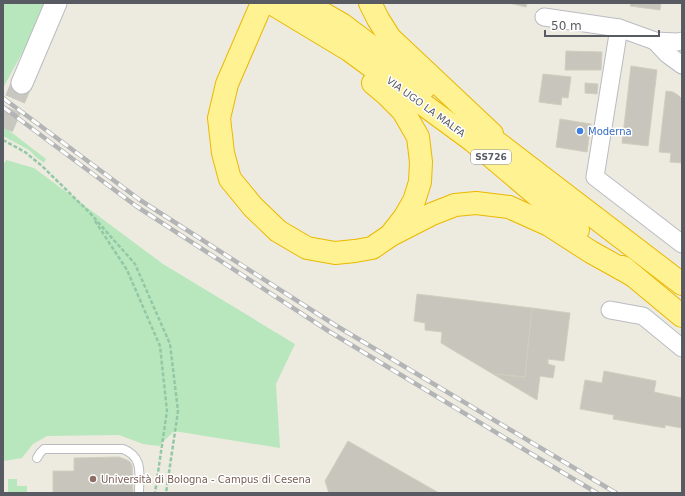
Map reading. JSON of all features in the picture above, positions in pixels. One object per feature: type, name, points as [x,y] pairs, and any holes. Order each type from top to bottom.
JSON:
[{"type":"highway","points":[[262,3],[227,84],[219,118],[223,153],[230,179],[253,207],[278,231],[307,248],[335,253],[355,251],[372,248],[391,235],[432,214],[455,205],[476,203],[509,207],[549,225],[591,252],[634,276]]},
{"type":"highway","points":[[370,3],[390,38],[512,153]]},
{"type":"highway","points":[[288,6],[403,111],[418,137],[421,162],[420,182],[414,201],[404,218],[391,235]]},
{"type":"highway","name":"VIA UGO LA MALFA","points":[[288,6],[343,25],[682,284]]},
{"type":"highway","name":"VIA UGO LA MALFA","points":[[288,6],[473,141],[682,316]]},
{"type":"street","points":[[22,84],[56,3]]},
{"type":"street","points":[[544,17],[619,28],[655,41],[682,41]]},
{"type":"street","points":[[619,28],[595,177],[682,244]]},
{"type":"street","points":[[655,41],[667,54],[681,64]]},
{"type":"street","points":[[610,310],[643,316],[682,348]]},
{"type":"lane","points":[[38,458],[44,449],[123,449],[132,453],[138,461],[139,493]]},
{"type":"path","points":[[3,140],[25,152],[42,166],[90,213],[135,264],[170,344],[178,411],[166,493]]},
{"type":"path","points":[[90,213],[127,270],[160,346],[167,411],[155,493]]},
{"type":"green space","points":[[3,3],[44,3],[26,46],[4,86],[3,85]]},
{"type":"green space","points":[[3,126],[46,159],[44,163],[29,150],[3,136]]},
{"type":"green space","points":[[6,160],[34,168],[163,264],[295,344],[276,384],[280,448],[174,431],[159,446],[143,444],[119,435],[47,436],[33,444],[22,458],[3,461],[3,166]]},
{"type":"green space","points":[[8,479],[17,479],[17,486],[27,486],[27,493],[8,493]]},
{"type":"building","points":[[509,3],[527,3],[526,7]]},
{"type":"building","points":[[631,3],[661,3],[660,10],[630,6]]},
{"type":"building","points":[[566,51],[602,52],[601,70],[565,70]]},
{"type":"building","points":[[631,66],[657,70],[648,146],[622,143]]},
{"type":"building","points":[[543,74],[571,77],[568,98],[562,97],[561,105],[539,102]]},
{"type":"building","points":[[585,83],[598,84],[597,94],[585,93]]},
{"type":"building","points":[[666,91],[673,92],[682,99],[682,163],[670,162],[671,153],[659,152]]},
{"type":"building","points":[[560,119],[591,124],[587,152],[556,147]]},
{"type":"building","points":[[417,294],[532,308],[525,377],[493,374],[441,343],[442,332],[425,330],[425,323],[414,321]]},
{"type":"building","points":[[532,308],[570,313],[564,361],[548,359],[548,364],[555,366],[553,378],[540,376],[537,400],[493,374],[525,377]]},
{"type":"building","points":[[604,371],[656,381],[654,392],[682,398],[682,428],[665,425],[665,428],[613,419],[614,415],[580,409],[585,380],[602,383]]},
{"type":"building","points":[[348,441],[439,493],[329,493],[325,481]]},
{"type":"building","name":"Università di Bologna - Campus di Cesena","points":[[119,457],[127,460],[132,465],[133,493],[53,493],[53,471],[74,471],[74,458]]},
{"type":"tunnel","points":[[3,128],[22,83]]},
{"type":"railway","points":[[3,98],[140,200],[335,325],[616,493]]},
{"type":"railway","points":[[3,107],[136,206],[330,332],[597,493]]},
{"type":"place","name":"Moderna","points":[[580,131]]},
{"type":"place","name":"Università di Bologna - Campus di Cesena","points":[[93,479]]}]
